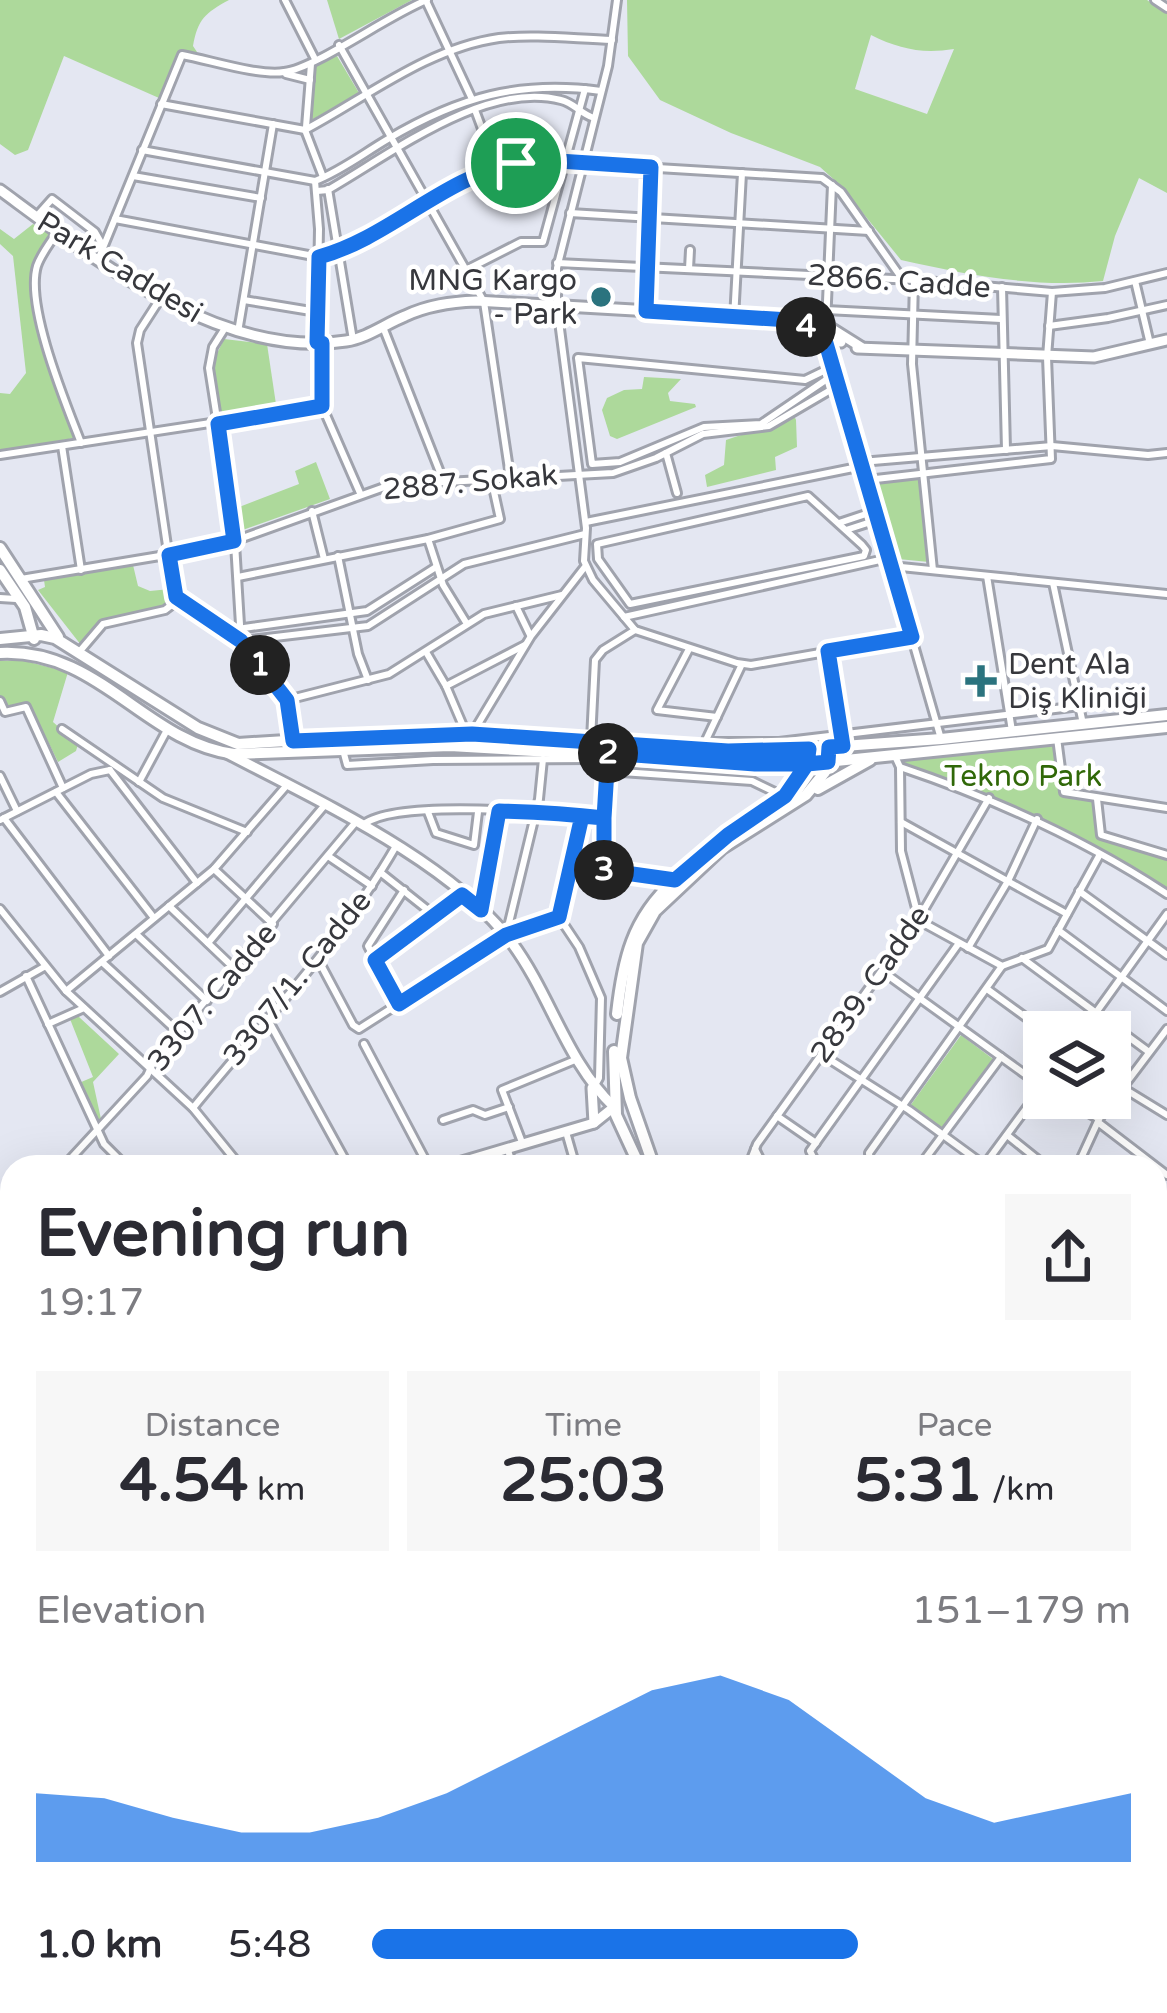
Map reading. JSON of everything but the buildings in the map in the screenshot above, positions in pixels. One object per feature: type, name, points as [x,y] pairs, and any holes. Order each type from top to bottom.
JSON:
[{"type":"main road","points":[[0,548],[37,653]]},
{"type":"main road","points":[[0,570],[60,640],[79,654],[219,739],[245,744],[469,734],[809,749],[842,740],[941,739],[1167,715]]},
{"type":"main road","points":[[0,639],[60,640]]},
{"type":"main road","points":[[54,658],[60,640]]},
{"type":"main road","points":[[0,652],[54,658],[92,676],[169,727],[227,753],[432,746],[807,764],[1167,727]]},
{"type":"main road","points":[[800,800],[822,778],[829,747]]},
{"type":"main road","points":[[634,1155],[614,1107],[614,1053],[625,953],[644,914],[675,880],[785,796],[807,764],[809,749]]},
{"type":"main road","points":[[650,1155],[623,1076],[621,1048],[633,957],[643,929],[675,890],[722,848],[880,755]]},
{"type":"main road","points":[[755,764],[782,774],[785,796]]},
{"type":"main road","points":[[614,1107],[634,1112]]},
{"type":"main road","points":[[620,1126],[633,1122],[634,1112]]},
{"type":"street","points":[[285,0],[313,62],[304,130],[328,190],[353,340]]},
{"type":"street","points":[[282,73],[313,62],[426,0],[471,99],[496,169]]},
{"type":"street","points":[[469,734],[528,640],[585,566],[586,522],[557,305],[557,262],[602,91],[617,0]]},
{"type":"street","points":[[161,104],[304,130],[451,51],[524,36],[612,40]]},
{"type":"street","points":[[339,45],[484,302],[510,477]]},
{"type":"street","points":[[98,260],[182,55],[310,80]]},
{"type":"street","points":[[142,150],[265,175],[320,179],[391,137],[471,99],[514,88],[602,91]]},
{"type":"street","points":[[464,272],[520,242],[542,242],[585,89]]},
{"type":"street","points":[[317,191],[328,190],[475,109],[510,100],[547,98],[566,101],[594,118]]},
{"type":"street","points":[[238,332],[273,124]]},
{"type":"street","points":[[115,218],[319,257],[339,252],[496,169],[530,161],[822,178],[832,183],[903,280]]},
{"type":"street","points":[[646,311],[651,167]]},
{"type":"street","points":[[734,319],[742,173]]},
{"type":"street","points":[[133,176],[261,198]]},
{"type":"street","points":[[320,179],[317,312],[322,406],[360,493]]},
{"type":"street","points":[[832,183],[826,331],[941,739]]},
{"type":"street","name":"Park Caddesi","points":[[0,190],[98,260],[238,332],[320,342],[353,340],[432,306],[484,302],[789,320],[826,331]]},
{"type":"street","points":[[36,217],[52,199],[95,232],[104,246]]},
{"type":"street","points":[[570,213],[869,232]]},
{"type":"street","points":[[57,232],[38,263],[37,280],[45,345],[80,443]]},
{"type":"street","points":[[689,269],[690,250]]},
{"type":"street","name":"2866. Cadde","points":[[557,262],[914,280],[1052,292],[1091,290],[1167,273]]},
{"type":"street","points":[[914,280],[912,351],[933,571]]},
{"type":"street","points":[[1135,281],[1150,344]]},
{"type":"street","points":[[1002,287],[1006,450]]},
{"type":"street","points":[[867,480],[1051,459],[1047,357],[1052,292]]},
{"type":"street","points":[[162,296],[137,343],[178,601],[241,641],[287,700],[293,741]]},
{"type":"street","points":[[242,300],[317,312]]},
{"type":"street","points":[[1049,326],[1167,304]]},
{"type":"street","points":[[826,310],[1001,319]]},
{"type":"street","points":[[383,327],[444,481]]},
{"type":"street","points":[[225,328],[209,361],[234,541],[241,641]]},
{"type":"street","points":[[826,331],[861,347],[1047,357],[1100,357],[1167,340]]},
{"type":"street","points":[[822,382],[578,358],[592,464],[620,462],[704,427],[761,424],[822,382],[835,370]]},
{"type":"street","points":[[805,380],[835,370]]},
{"type":"street","name":"2887. Sokak","points":[[10,582],[234,541],[390,485],[613,472],[703,434],[769,426],[839,385]]},
{"type":"street","points":[[0,455],[322,406]]},
{"type":"street","points":[[62,446],[81,570]]},
{"type":"street","points":[[586,522],[862,464],[1052,446],[1167,453]]},
{"type":"street","points":[[666,453],[677,493]]},
{"type":"street","points":[[238,577],[428,539],[500,519],[491,478]]},
{"type":"street","points":[[808,496],[842,526],[864,547],[864,556],[630,604],[598,559],[597,544],[808,496]]},
{"type":"street","points":[[312,512],[323,559]]},
{"type":"street","points":[[842,526],[877,515]]},
{"type":"street","points":[[241,641],[376,623],[440,579],[480,559],[586,534]]},
{"type":"street","points":[[428,539],[440,579],[467,624]]},
{"type":"street","points":[[338,556],[368,680]]},
{"type":"street","points":[[624,617],[890,562],[933,571],[1167,594]]},
{"type":"street","points":[[585,566],[635,630],[742,664],[912,637]]},
{"type":"street","points":[[242,628],[367,611],[436,567]]},
{"type":"street","points":[[987,576],[1012,731]]},
{"type":"street","points":[[1053,583],[1083,724]]},
{"type":"street","points":[[287,700],[395,672],[490,612],[562,595]]},
{"type":"street","points":[[0,598],[20,599]]},
{"type":"street","points":[[79,654],[103,624],[165,610],[178,601]]},
{"type":"street","points":[[516,606],[528,640]]},
{"type":"street","points":[[591,740],[595,660],[635,630]]},
{"type":"street","points":[[446,686],[528,640]]},
{"type":"street","points":[[689,649],[657,710],[717,717]]},
{"type":"street","points":[[828,651],[842,740]]},
{"type":"street","points":[[426,652],[469,734]]},
{"type":"street","points":[[742,664],[703,746],[842,740],[936,721],[1080,706]]},
{"type":"street","points":[[0,701],[7,712],[26,707],[59,790],[154,918]]},
{"type":"street","points":[[139,782],[169,727]]},
{"type":"street","points":[[62,729],[163,798],[248,832]]},
{"type":"street","points":[[1057,737],[1064,792],[1167,808]]},
{"type":"street","points":[[432,746],[433,760]]},
{"type":"street","points":[[343,750],[347,766],[608,756],[604,870],[675,880]]},
{"type":"street","points":[[227,753],[396,845],[481,910],[524,960],[592,1088],[614,1107],[594,1123],[490,1155]]},
{"type":"street","points":[[274,754],[272,769],[283,784]]},
{"type":"street","points":[[895,754],[900,767],[903,865],[918,920],[1002,966]]},
{"type":"street","points":[[506,935],[543,759]]},
{"type":"street","points":[[900,767],[1037,819],[1167,894]]},
{"type":"street","points":[[120,769],[59,790],[2,819],[106,959],[179,1033]]},
{"type":"street","points":[[110,770],[197,883]]},
{"type":"street","points":[[607,771],[752,782],[785,796]]},
{"type":"street","points":[[0,776],[17,811]]},
{"type":"street","points":[[66,991],[214,869],[283,784]]},
{"type":"street","points":[[1097,797],[1101,835],[1167,855]]},
{"type":"street","name":"2839. Cadde","points":[[753,1155],[918,920],[989,798]]},
{"type":"street","points":[[208,943],[324,806]]},
{"type":"street","points":[[481,910],[499,811]]},
{"type":"street","points":[[358,824],[380,815],[428,812],[535,812],[604,818]]},
{"type":"street","points":[[428,812],[436,833],[474,845],[478,812]]},
{"type":"street","points":[[582,816],[559,917],[579,947],[601,998],[599,1078],[592,1088],[594,1123]]},
{"type":"street","points":[[812,1155],[810,1151],[861,1079],[1008,881],[1037,819]]},
{"type":"street","points":[[902,822],[1067,914]]},
{"type":"street","name":"3307. Cadde","points":[[75,1155],[358,824]]},
{"type":"street","name":"3307/1. Cadde","points":[[193,1108],[319,961],[396,845]]},
{"type":"street","points":[[328,856],[372,886]]},
{"type":"street","points":[[869,1155],[1002,966],[1048,949],[1100,856]]},
{"type":"street","points":[[214,869],[273,924]]},
{"type":"street","points":[[380,872],[434,916]]},
{"type":"street","points":[[399,1004],[368,946],[404,890]]},
{"type":"street","points":[[1079,891],[1167,955]]},
{"type":"street","points":[[375,960],[462,895]]},
{"type":"street","points":[[169,906],[236,969]]},
{"type":"street","points":[[0,909],[66,991],[193,1108],[231,1155]]},
{"type":"street","points":[[1097,1011],[1167,914]]},
{"type":"street","points":[[319,961],[357,1028],[506,935],[559,917]]},
{"type":"street","points":[[1058,930],[1167,1011]]},
{"type":"street","points":[[136,934],[208,1001]]},
{"type":"street","points":[[1022,958],[1095,1011]]},
{"type":"street","points":[[2,988],[44,967]]},
{"type":"street","points":[[882,970],[1023,1072]]},
{"type":"street","points":[[26,976],[98,1133],[117,1155]]},
{"type":"street","points":[[987,989],[1023,1015]]},
{"type":"street","points":[[49,1024],[84,1008]]},
{"type":"street","points":[[267,1017],[342,1155]]},
{"type":"street","points":[[1131,1076],[1167,1029]]},
{"type":"street","points":[[1131,1038],[1149,1052]]},
{"type":"street","points":[[364,1044],[423,1155]]},
{"type":"street","points":[[821,1054],[969,1155]]},
{"type":"street","points":[[928,1155],[1001,1057]]},
{"type":"street","points":[[523,1145],[502,1090],[575,1060]]},
{"type":"street","points":[[1131,1093],[1166,1112]]},
{"type":"street","points":[[443,1120],[473,1110],[485,1115],[508,1107]]},
{"type":"street","points":[[992,1155],[1023,1113]]},
{"type":"street","points":[[777,1116],[816,1143]]},
{"type":"street","points":[[1096,1119],[1142,1155]]},
{"type":"street","points":[[1083,1155],[1099,1121]]},
{"type":"street","points":[[594,1123],[620,1126]]},
{"type":"street","points":[[566,1132],[573,1155]]},
{"type":"street","points":[[1007,1135],[1032,1155]]},
{"type":"street","points":[[755,1149],[758,1155]]},
{"type":"street","points":[[508,1150],[509,1155]]},
{"type":"green space","points":[[0,0],[229,0],[204,18],[193,46],[197,52],[180,53],[159,98],[64,56],[28,150],[15,155],[0,144]]},
{"type":"green space","points":[[327,0],[412,0],[339,39]]},
{"type":"green space","points":[[627,0],[1147,0],[1167,13],[1167,193],[1139,178],[1103,281],[1027,281],[901,260],[820,167],[660,100],[628,56]],"holes":[[[871,35],[901,47],[954,49],[927,114],[855,89]]]},
{"type":"green space","points":[[337,56],[359,93],[310,121],[313,64]]},
{"type":"green space","points":[[33,224],[50,234],[32,271],[41,345],[74,438],[0,451],[0,393],[10,394],[26,373],[13,256],[0,244],[0,229],[14,239]]},
{"type":"green space","points":[[224,339],[267,344],[277,411],[221,420],[211,366]]},
{"type":"green space","points":[[644,377],[681,379],[668,393],[670,401],[696,407],[617,439],[610,436],[602,410],[607,398],[642,389]]},
{"type":"green space","points":[[791,408],[797,447],[775,457],[776,470],[707,487],[705,475],[724,465],[726,440],[768,426]]},
{"type":"green space","points":[[316,462],[330,499],[237,532],[234,509],[299,484],[295,471]]},
{"type":"green space","points":[[922,477],[932,558],[929,562],[898,559],[877,482]]},
{"type":"green space","points":[[133,565],[138,586],[150,591],[170,589],[170,604],[104,622],[81,645],[38,590],[45,587],[44,580]]},
{"type":"green space","points":[[21,660],[68,672],[53,722],[78,744],[76,751],[58,762],[29,703],[5,710],[0,661]]},
{"type":"green space","name":"Tekno Park","points":[[1053,742],[1061,794],[1095,799],[1098,833],[1167,855],[1167,890],[1044,820],[990,795],[906,766],[901,758]]},
{"type":"green space","points":[[80,1012],[79,1017],[119,1054],[93,1082],[101,1119],[111,1111],[101,1126],[79,1083],[93,1077],[70,1019]]},
{"type":"green space","points":[[961,1035],[993,1059],[942,1128],[910,1106]]},
{"type":"place","name":"MNG Kargo - Park","points":[[601,297]]},
{"type":"place","name":"Dent Ala Diş Kliniği","points":[[981,681]]},
{"type":"route","points":[[516,163],[426,203],[352,247],[319,257],[317,342],[322,343],[322,406],[218,424],[234,541],[169,555],[176,597],[241,641],[287,700],[293,741],[472,734],[728,751],[809,749],[807,764],[608,753],[604,818],[582,816],[559,917],[506,935],[399,1004],[375,960],[462,895],[481,910],[499,811],[535,812],[582,816],[604,818],[604,870],[675,880],[785,796],[807,764],[828,762],[829,747],[843,746],[828,651],[912,637],[823,333],[789,320],[646,311],[651,167],[543,160],[516,163]]}]
